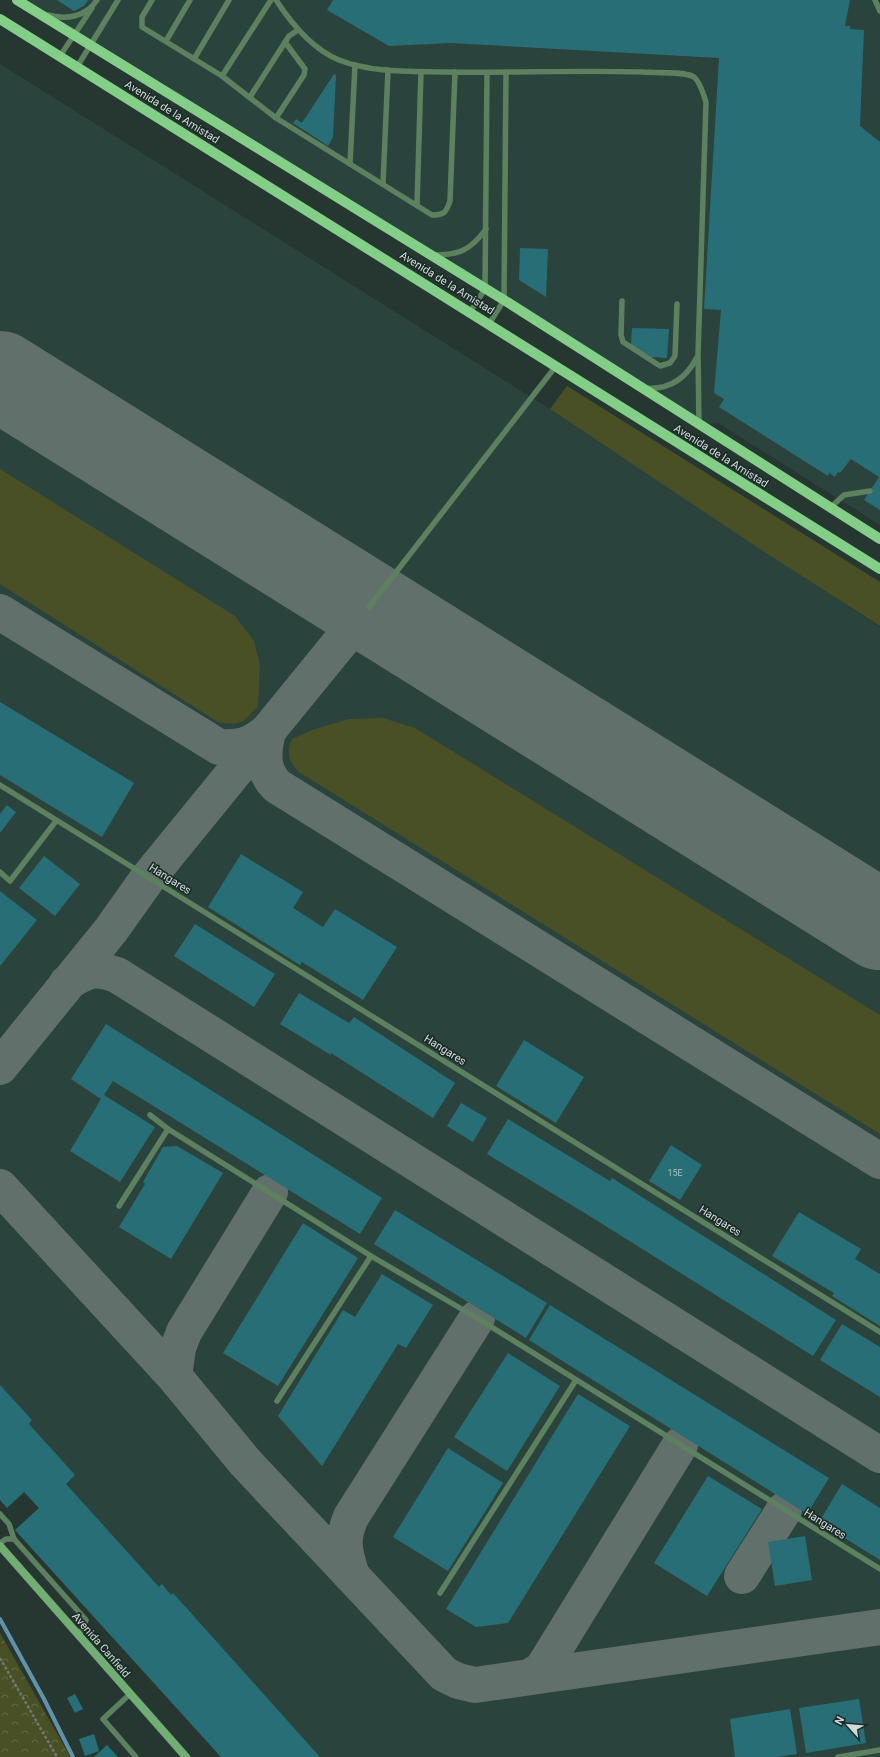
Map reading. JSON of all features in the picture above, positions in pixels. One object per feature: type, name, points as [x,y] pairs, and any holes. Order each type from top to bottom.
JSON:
[{"type":"main road","name":"Avenida de la Amistad","points":[[18,0],[504,300],[880,539]]},
{"type":"main road","name":"Avenida de la Amistad","points":[[0,19],[880,570]]},
{"type":"main road","name":"Avenida Canfield","points":[[0,1546],[186,1757]]},
{"type":"lane","points":[[60,56],[97,0]]},
{"type":"lane","points":[[78,67],[118,0]]},
{"type":"lane","points":[[152,0],[142,17],[142,27],[222,76],[276,118],[432,215],[442,215],[446,212],[450,201],[455,72]]},
{"type":"lane","points":[[166,42],[190,0]]},
{"type":"lane","points":[[194,59],[229,0]]},
{"type":"lane","points":[[222,76],[271,0]]},
{"type":"lane","points":[[276,0],[298,30],[337,59],[355,65],[388,70],[420,72],[506,73],[611,71],[679,74],[694,77],[702,88],[706,102],[698,355],[699,425]]},
{"type":"lane","points":[[875,0],[880,11]]},
{"type":"lane","points":[[38,13],[62,18],[76,16],[93,6]]},
{"type":"lane","points":[[250,97],[285,42],[298,30]]},
{"type":"lane","points":[[276,118],[304,75],[305,69],[285,42]]},
{"type":"lane","points":[[350,164],[355,65]]},
{"type":"lane","points":[[383,184],[388,70]]},
{"type":"lane","points":[[417,205],[420,72]]},
{"type":"lane","points":[[470,312],[485,289],[487,73]]},
{"type":"lane","points":[[489,324],[504,300],[506,73]]},
{"type":"lane","points":[[430,254],[456,254],[477,241],[486,228]]},
{"type":"lane","points":[[622,301],[620,335],[623,342],[660,366],[670,363],[675,356],[677,304]]},
{"type":"lane","points":[[641,388],[655,389],[669,386],[682,378],[692,368],[698,355]]},
{"type":"lane","points":[[370,607],[556,366]]},
{"type":"lane","points":[[830,508],[844,495],[870,491]]},
{"type":"lane","name":"Hangares","points":[[0,785],[880,1332]]},
{"type":"lane","points":[[0,872],[10,880],[56,821]]},
{"type":"lane","name":"Hangares","points":[[150,1115],[168,1129],[371,1256],[477,1318],[880,1569]]},
{"type":"lane","points":[[119,1206],[168,1129]]},
{"type":"lane","points":[[277,1401],[371,1256]]},
{"type":"lane","points":[[440,1594],[576,1380]]},
{"type":"lane","points":[[0,1514],[9,1524],[14,1539],[86,1620],[84,1627],[78,1635]]},
{"type":"lane","points":[[0,1543],[6,1539],[14,1539]]},
{"type":"lane","points":[[130,1694],[103,1719],[136,1757]]},
{"type":"lane","points":[[838,1757],[880,1750]]},
{"type":"path","points":[[0,1658],[57,1757]]},
{"type":"shaded area","points":[[17,0],[875,0],[880,11],[880,525],[718,423],[699,425]]},
{"type":"shaded area","points":[[0,64],[550,409],[880,627],[880,1757],[221,1757],[15,1530],[39,1508],[25,1492],[7,1508],[0,1500]]},
{"type":"green space","points":[[567,386],[880,582],[880,626],[763,551],[550,409]]},
{"type":"green space","points":[[0,469],[235,616],[254,641],[260,665],[258,706],[245,720],[232,724],[218,722],[0,584]]},
{"type":"green space","points":[[383,718],[415,728],[880,1015],[880,1134],[299,772],[291,761],[289,749],[292,739],[312,730],[349,719]]},
{"type":"green space","points":[[0,1633],[68,1753],[70,1757],[0,1757]]},
{"type":"building","points":[[57,0],[88,0],[84,6],[74,11]]},
{"type":"building","points":[[333,0],[850,0],[845,26],[850,26],[850,29],[864,30],[860,126],[880,142],[880,510],[864,500],[879,477],[851,459],[835,477],[829,473],[828,476],[719,407],[724,399],[714,393],[721,310],[704,309],[719,58],[451,43],[389,46],[327,10]]},
{"type":"building","points":[[334,74],[336,75],[333,137],[328,146],[293,123],[296,119],[302,123]]},
{"type":"building","points":[[520,248],[548,249],[546,297],[519,280]]},
{"type":"building","points":[[632,328],[669,329],[667,358],[650,357],[631,345]]},
{"type":"building","points":[[0,702],[134,783],[102,837],[0,775]]},
{"type":"building","points":[[7,805],[16,812],[0,833],[0,814]]},
{"type":"building","points":[[241,854],[303,892],[293,908],[323,927],[335,909],[397,947],[363,1000],[302,962],[300,965],[208,907]]},
{"type":"building","points":[[44,856],[80,884],[55,916],[19,888]]},
{"type":"building","points":[[0,891],[37,920],[0,966]]},
{"type":"building","points":[[195,924],[275,974],[254,1007],[174,956]]},
{"type":"building","points":[[299,993],[349,1023],[354,1017],[455,1083],[433,1118],[331,1053],[331,1055],[280,1024]]},
{"type":"building","points":[[106,1024],[382,1198],[360,1234],[113,1081],[104,1095],[155,1127],[120,1182],[70,1151],[101,1099],[71,1079]]},
{"type":"building","points":[[524,1040],[584,1077],[556,1123],[496,1086]]},
{"type":"building","points":[[461,1103],[487,1118],[473,1142],[447,1126]]},
{"type":"building","points":[[508,1119],[610,1181],[612,1178],[836,1320],[813,1356],[588,1215],[487,1154]]},
{"type":"building","points":[[671,1145],[702,1165],[680,1200],[649,1181]]},
{"type":"building","points":[[177,1146],[223,1173],[171,1259],[119,1227],[145,1184],[143,1182],[163,1147]]},
{"type":"building","points":[[395,1210],[547,1303],[526,1338],[374,1244]]},
{"type":"building","points":[[799,1212],[861,1249],[855,1259],[880,1274],[880,1326],[832,1296],[834,1293],[772,1256]]},
{"type":"building","points":[[303,1223],[358,1258],[278,1386],[223,1353]]},
{"type":"building","points":[[382,1274],[433,1305],[406,1348],[398,1344],[322,1466],[278,1416],[343,1310],[355,1317]]},
{"type":"building","points":[[550,1305],[829,1478],[807,1514],[529,1340]]},
{"type":"building","points":[[842,1324],[880,1347],[880,1397],[820,1360]]},
{"type":"building","points":[[508,1353],[560,1386],[507,1471],[454,1437]]},
{"type":"building","points":[[0,1385],[32,1420],[29,1424],[75,1475],[66,1484],[159,1587],[162,1584],[171,1595],[173,1593],[320,1757],[221,1757],[15,1530],[39,1508],[24,1492],[7,1508],[0,1500]]},
{"type":"building","points":[[578,1394],[630,1426],[508,1623],[476,1627],[446,1609]]},
{"type":"building","points":[[448,1448],[503,1483],[448,1571],[393,1537]]},
{"type":"building","points":[[708,1476],[762,1509],[707,1596],[654,1563]]},
{"type":"building","points":[[842,1484],[880,1508],[880,1560],[819,1522]]},
{"type":"building","points":[[805,1536],[812,1580],[775,1586],[768,1542]]},
{"type":"building","points":[[75,1694],[83,1709],[75,1713],[67,1698]]},
{"type":"building","points":[[859,1699],[866,1743],[806,1753],[799,1708]]},
{"type":"building","points":[[790,1709],[797,1754],[776,1757],[735,1757],[730,1719]]},
{"type":"building","points":[[94,1734],[99,1751],[85,1756],[79,1739]]},
{"type":"building","points":[[107,1745],[118,1757],[94,1757]]},
{"type":"waterway","points":[[0,1619],[44,1699],[73,1757]]},
{"type":"taxiway","points":[[0,1067],[111,930],[148,878],[369,607]]},
{"type":"taxiway","points":[[0,612],[219,747],[245,745],[256,740],[268,731]]},
{"type":"taxiway","points":[[268,731],[264,753],[266,767],[268,774],[277,786],[880,1161]]},
{"type":"taxiway","points":[[67,983],[80,975],[91,971],[102,971],[117,975],[880,1455]]},
{"type":"taxiway","points":[[0,1187],[174,1376],[245,1462],[444,1674],[458,1681],[475,1685],[880,1627]]},
{"type":"taxiway","points":[[174,1376],[178,1348],[184,1332],[270,1192]]},
{"type":"taxiway","points":[[351,1573],[345,1551],[346,1532],[351,1517],[477,1318]]},
{"type":"taxiway","points":[[529,1677],[541,1670],[546,1663],[680,1445]]},
{"type":"taxiway","points":[[742,1576],[784,1510]]},
{"type":"runway","points":[[0,376],[880,925]]}]
